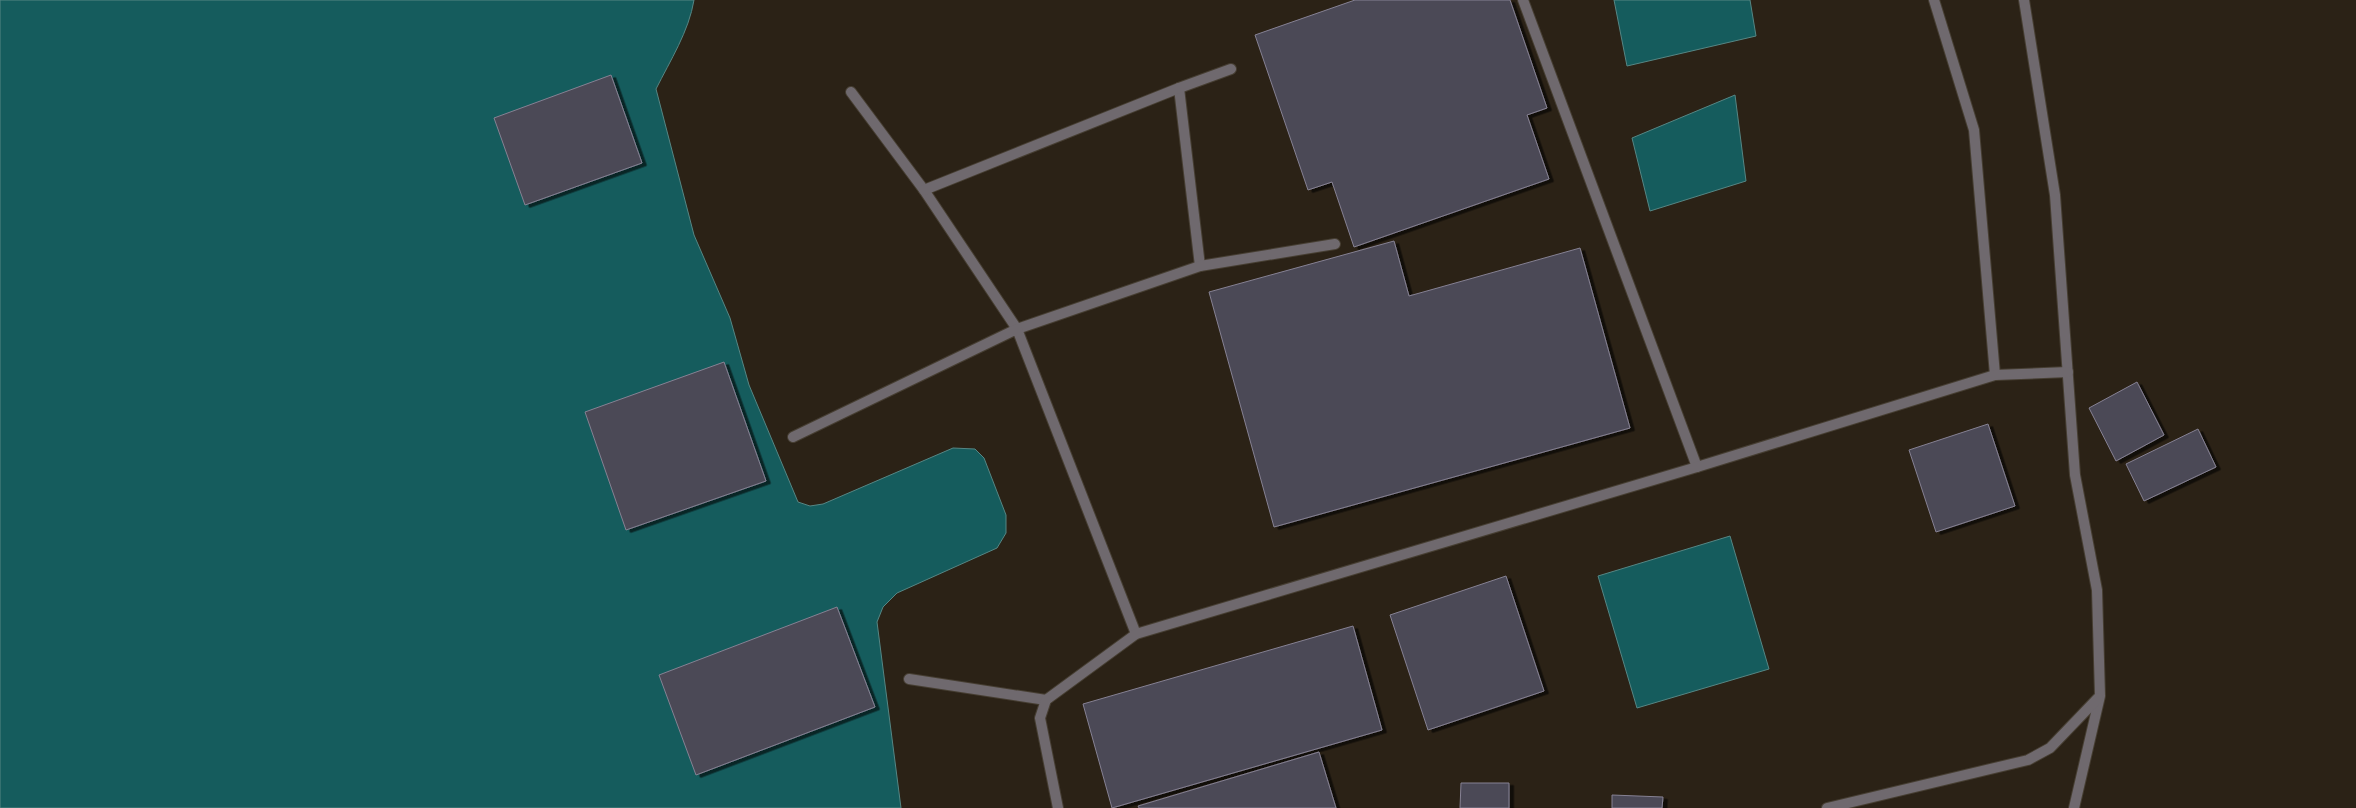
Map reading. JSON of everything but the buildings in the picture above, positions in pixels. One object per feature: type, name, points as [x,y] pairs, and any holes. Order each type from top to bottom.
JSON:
[{"type":"lane","points":[[1522,0],[1697,466]]},
{"type":"lane","points":[[1934,0],[1974,130],[1995,375]]},
{"type":"lane","points":[[2024,0],[2055,195],[2075,475],[2097,590],[2100,696],[2074,808]]},
{"type":"lane","points":[[924,190],[1179,88],[1231,69]]},
{"type":"lane","points":[[1179,88],[1200,266]]},
{"type":"lane","points":[[851,92],[924,190],[1017,329],[1136,634]]},
{"type":"lane","points":[[793,437],[1017,329],[1200,266],[1335,244]]},
{"type":"lane","points":[[1058,808],[1040,718],[1046,700],[1136,634],[1995,375],[2068,372]]},
{"type":"lane","points":[[909,679],[1046,700]]},
{"type":"lane","points":[[1827,808],[2028,760],[2050,748],[2100,696]]},
{"type":"water","points":[[0,0],[694,0],[688,23],[673,57],[656,89],[694,235],[730,318],[749,385],[798,502],[810,506],[823,504],[953,448],[975,449],[984,458],[1006,515],[1006,533],[997,548],[897,593],[883,607],[877,622],[901,808],[0,808]]},
{"type":"water","points":[[1614,0],[1750,0],[1756,36],[1627,66]]},
{"type":"water","points":[[1735,95],[1746,181],[1650,211],[1632,138]]},
{"type":"water","points":[[1730,536],[1769,669],[1637,708],[1598,576]]}]
